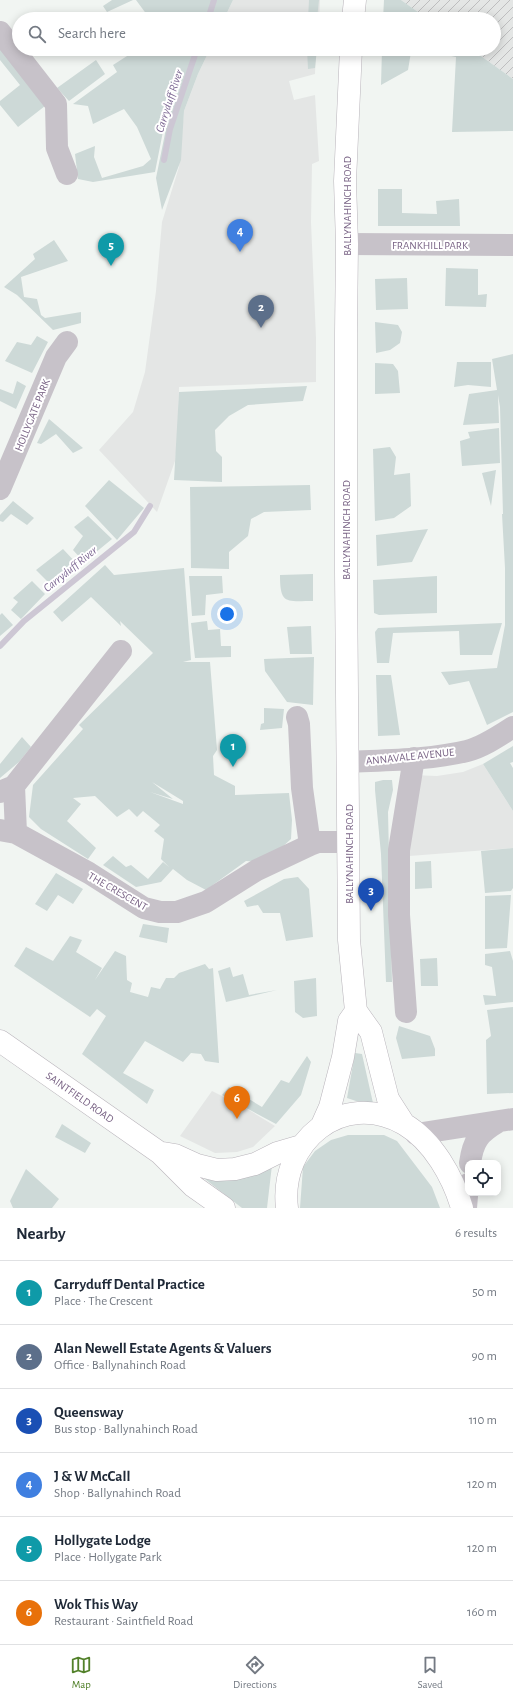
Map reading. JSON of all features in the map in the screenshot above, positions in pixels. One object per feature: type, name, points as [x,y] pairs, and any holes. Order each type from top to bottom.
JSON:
[{"type":"highway","points":[[354,12],[355,0]]},
{"type":"highway","name":"BALLYNAHINCH ROAD","points":[[351,56],[345,181],[347,244],[346,579],[349,940],[356,1011],[371,1032],[388,1099],[410,1129],[434,1153],[446,1171],[458,1194],[462,1208]]},
{"type":"highway","points":[[287,1208],[286,1196],[289,1176],[295,1157],[301,1146],[322,1125],[330,1107],[343,1057],[349,1021],[356,1011]]},
{"type":"highway","name":"SAINTFIELD ROAD","points":[[0,1041],[160,1153],[194,1186],[224,1208]]},
{"type":"highway","points":[[322,1125],[338,1118],[359,1114],[380,1115],[410,1129]]},
{"type":"highway","name":"SAINTFIELD ROAD","points":[[160,1153],[175,1155],[197,1165],[217,1170],[235,1169],[255,1164],[277,1153],[301,1146]]},
{"type":"street","points":[[0,32],[12,47]]},
{"type":"street","points":[[19,56],[56,104],[57,148],[67,174]]},
{"type":"street","name":"FRANKHILL PARK","points":[[347,244],[513,245]]},
{"type":"street","name":"HOLLYGATE PARK","points":[[0,489],[56,358],[67,342]]},
{"type":"street","name":"THE CRESCENT","points":[[121,651],[7,789],[8,831],[88,873],[144,908],[160,912],[177,912],[206,902],[257,870],[318,842],[348,842]]},
{"type":"street","points":[[297,717],[299,724],[302,788],[310,845]]},
{"type":"street","name":"ANNAVALE AVENUE","points":[[348,762],[414,758],[468,750],[493,739],[513,727]]},
{"type":"street","points":[[406,1012],[399,915],[399,850],[414,758]]},
{"type":"street","points":[[410,1129],[506,1120]]},
{"type":"street","points":[[471,1160],[476,1140],[485,1129],[506,1120]]},
{"type":"street","points":[[466,1208],[467,1196]]},
{"type":"shaded area","points":[[112,0],[133,0],[107,12],[103,6]]},
{"type":"shaded area","points":[[136,0],[233,0],[227,12],[145,12]]},
{"type":"shaded area","points":[[233,0],[320,0],[319,12],[227,12]]},
{"type":"shaded area","points":[[309,0],[319,0],[318,12],[308,12]]},
{"type":"shaded area","points":[[384,0],[401,0],[418,12],[383,12]]},
{"type":"shaded area","points":[[401,0],[513,0],[513,79],[481,56],[501,56],[501,12],[418,12]]},
{"type":"shaded area","points":[[0,47],[45,106],[18,127],[0,105],[0,101],[20,85],[0,60]]},
{"type":"shaded area","points":[[127,56],[207,56],[184,111],[181,160],[162,210],[156,178],[172,99],[168,106],[155,172],[93,182],[78,179],[75,154],[95,146],[94,157],[102,178],[143,166],[151,159],[137,127],[124,109],[93,124],[88,106],[73,104],[117,72],[113,65]]},
{"type":"shaded area","points":[[207,56],[316,56],[315,74],[289,81],[294,100],[315,95],[319,161],[312,164],[311,222],[316,338],[316,382],[179,387],[178,435],[175,461],[157,512],[99,450],[133,412],[145,372],[156,291],[162,222],[179,167],[184,111]]},
{"type":"shaded area","points":[[307,56],[316,56],[315,68],[308,69]]},
{"type":"shaded area","points":[[382,56],[410,56],[408,70],[381,85]]},
{"type":"shaded area","points":[[451,56],[481,56],[513,79],[513,131],[452,132],[456,57]]},
{"type":"shaded area","points":[[96,60],[105,74],[69,101],[57,88]]},
{"type":"shaded area","points":[[378,189],[402,189],[402,213],[437,214],[436,201],[459,199],[460,226],[378,226]]},
{"type":"shaded area","points":[[54,240],[68,261],[21,277],[24,297],[37,299],[41,315],[45,318],[81,312],[81,323],[53,330],[17,295],[4,287],[35,259],[33,254]]},
{"type":"shaded area","points":[[446,268],[478,269],[478,295],[487,294],[486,307],[445,306]]},
{"type":"shaded area","points":[[407,278],[408,309],[376,310],[375,279]]},
{"type":"shaded area","points":[[375,322],[398,325],[402,332],[400,343],[390,350],[376,353]]},
{"type":"shaded area","points":[[37,336],[48,342],[32,373],[5,361],[17,342],[31,345]]},
{"type":"shaded area","points":[[513,354],[513,712],[487,725],[469,681],[449,685],[441,672],[497,668],[505,625],[505,568],[502,514],[500,407],[498,395],[499,423],[463,425],[469,394],[497,390],[492,359]]},
{"type":"shaded area","points":[[457,362],[491,362],[491,387],[468,385],[454,387]]},
{"type":"shaded area","points":[[375,363],[393,364],[398,371],[400,393],[375,394]]},
{"type":"shaded area","points":[[17,381],[26,386],[16,409],[0,401],[0,389],[13,394]]},
{"type":"shaded area","points":[[307,386],[303,401],[248,405],[229,416],[215,430],[216,451],[222,457],[222,482],[174,480],[179,392]]},
{"type":"shaded area","points":[[49,419],[83,448],[73,453],[56,434],[41,444],[37,443]]},
{"type":"shaded area","points":[[499,428],[500,463],[462,466],[460,441],[470,438],[468,432]]},
{"type":"shaded area","points":[[390,447],[396,457],[394,475],[410,473],[411,506],[394,518],[375,521],[373,449]]},
{"type":"shaded area","points":[[496,470],[491,506],[482,473]]},
{"type":"shaded area","points":[[109,480],[144,508],[117,540],[85,506]]},
{"type":"shaded area","points":[[310,485],[311,510],[264,512],[251,519],[248,536],[229,552],[229,569],[191,568],[190,487]]},
{"type":"shaded area","points":[[13,501],[34,518],[27,525],[11,514],[3,522],[0,521],[0,515]]},
{"type":"shaded area","points":[[88,516],[112,539],[84,562],[73,550],[83,536],[74,527]]},
{"type":"shaded area","points":[[428,529],[412,562],[377,566],[376,535]]},
{"type":"shaded area","points":[[63,549],[79,566],[53,587],[36,570]]},
{"type":"shaded area","points":[[105,565],[114,575],[184,568],[191,660],[183,662],[210,662],[217,750],[213,756],[214,775],[235,786],[235,795],[289,793],[292,820],[291,839],[280,849],[258,862],[246,861],[206,890],[187,880],[173,869],[161,882],[136,887],[103,865],[113,856],[126,867],[131,865],[148,879],[163,862],[169,867],[161,859],[164,839],[154,831],[160,825],[143,811],[137,817],[129,809],[117,817],[95,796],[73,798],[81,804],[67,821],[96,848],[88,859],[41,829],[29,817],[33,785],[83,729],[79,725],[153,653],[120,621],[121,626],[91,597],[62,622],[53,612]],"holes":[[[152,782],[183,801],[183,804],[150,792],[173,799]]]},
{"type":"shaded area","points":[[313,574],[313,601],[291,601],[283,596],[280,585],[280,575]]},
{"type":"shaded area","points":[[189,576],[222,576],[223,593],[206,595],[205,615],[192,616]]},
{"type":"shaded area","points":[[437,576],[437,613],[379,615],[374,613],[373,580]]},
{"type":"shaded area","points":[[32,581],[45,594],[21,619],[11,610],[18,602],[13,598]]},
{"type":"shaded area","points":[[2,613],[13,625],[0,636],[0,615]]},
{"type":"shaded area","points":[[207,621],[208,630],[220,629],[221,646],[231,646],[231,657],[195,658],[191,623]]},
{"type":"shaded area","points":[[502,623],[492,655],[460,655],[459,631],[393,633],[389,663],[377,663],[375,632],[378,628]]},
{"type":"shaded area","points":[[311,626],[312,654],[290,654],[287,627]]},
{"type":"shaded area","points":[[314,657],[313,705],[287,702],[265,671],[264,659]]},
{"type":"shaded area","points":[[376,675],[391,675],[400,735],[378,736]]},
{"type":"shaded area","points":[[264,708],[284,709],[282,728],[260,730],[261,724],[264,723]]},
{"type":"shaded area","points":[[22,737],[31,747],[19,762],[0,778],[0,764]]},
{"type":"shaded area","points":[[513,746],[513,762],[510,763],[513,768],[513,811],[483,764]]},
{"type":"shaded area","points":[[483,764],[513,811],[513,848],[409,856],[412,775],[437,776],[463,772]]},
{"type":"shaded area","points":[[392,780],[393,790],[388,812],[392,982],[386,982],[381,854],[375,790],[375,782]]},
{"type":"shaded area","points":[[513,848],[513,888],[511,891],[485,893],[481,851]]},
{"type":"shaded area","points":[[431,861],[432,888],[415,889],[415,862]]},
{"type":"shaded area","points":[[56,873],[83,889],[73,904],[58,895],[47,911],[35,904]]},
{"type":"shaded area","points":[[298,877],[309,889],[313,937],[286,941],[280,913],[263,913],[258,905],[247,907],[244,901],[284,879]]},
{"type":"shaded area","points":[[511,895],[507,948],[485,949],[485,896]]},
{"type":"shaded area","points":[[143,924],[169,928],[167,943],[139,937]]},
{"type":"shaded area","points":[[70,936],[82,940],[76,952],[102,968],[95,980],[115,951],[126,956],[127,980],[132,983],[130,992],[148,997],[151,987],[160,989],[166,978],[174,978],[179,973],[205,964],[209,969],[213,968],[219,1063],[205,1061],[201,1054],[191,1053],[183,1062],[145,1041],[123,1073],[154,1090],[147,1104],[82,1054],[106,1016],[97,1009],[90,1017],[14,966],[26,947],[53,961]]},
{"type":"shaded area","points":[[510,951],[513,961],[513,1002],[485,1005],[483,995],[496,996],[492,967],[485,965],[485,954]]},
{"type":"shaded area","points":[[437,958],[438,986],[421,986],[420,959]]},
{"type":"shaded area","points":[[230,967],[233,977],[243,974],[249,995],[277,990],[226,1002],[218,971]]},
{"type":"shaded area","points":[[316,978],[317,1016],[303,1018],[295,1012],[294,981]]},
{"type":"shaded area","points":[[513,1007],[513,1093],[487,1094],[486,1040],[491,1036],[487,1010]]},
{"type":"shaded area","points":[[399,1026],[430,1036],[435,1049],[435,1056],[402,1059],[396,1038]]},
{"type":"shaded area","points":[[355,1053],[362,1054],[373,1103],[356,1101],[347,1098]]},
{"type":"shaded area","points":[[307,1056],[311,1062],[301,1095],[276,1124],[222,1095],[229,1087],[262,1107],[281,1080],[289,1083]]},
{"type":"shaded area","points":[[212,1091],[244,1107],[275,1126],[253,1147],[237,1152],[215,1153],[180,1136]]},
{"type":"shaded area","points":[[62,1124],[91,1143],[85,1153],[55,1137]]},
{"type":"shaded area","points":[[348,1135],[384,1135],[397,1141],[432,1187],[440,1208],[300,1208],[303,1167],[315,1151],[331,1140]]},
{"type":"shaded area","points":[[272,1165],[267,1208],[242,1208],[201,1176]]},
{"type":"shaded area","points":[[26,1169],[59,1199],[52,1208],[13,1208],[10,1201]]},
{"type":"waterway","name":"Carryduff River","points":[[210,12],[214,0]]},
{"type":"waterway","name":"Carryduff River","points":[[164,160],[170,129],[195,56]]},
{"type":"waterway","name":"Carryduff River","points":[[0,646],[24,621],[134,532],[150,506]]},
{"type":"place","name":"J & W McCall","points":[[240,252]]},
{"type":"place","name":"Hollygate Lodge","points":[[111,266]]},
{"type":"place","name":"Alan Newell Estate Agents & Valuers","points":[[261,328]]},
{"type":"place","name":"Carryduff Dental Practice","points":[[233,767]]},
{"type":"place","name":"Queensway","points":[[371,911]]},
{"type":"place","name":"Wok This Way","points":[[237,1119]]}]
